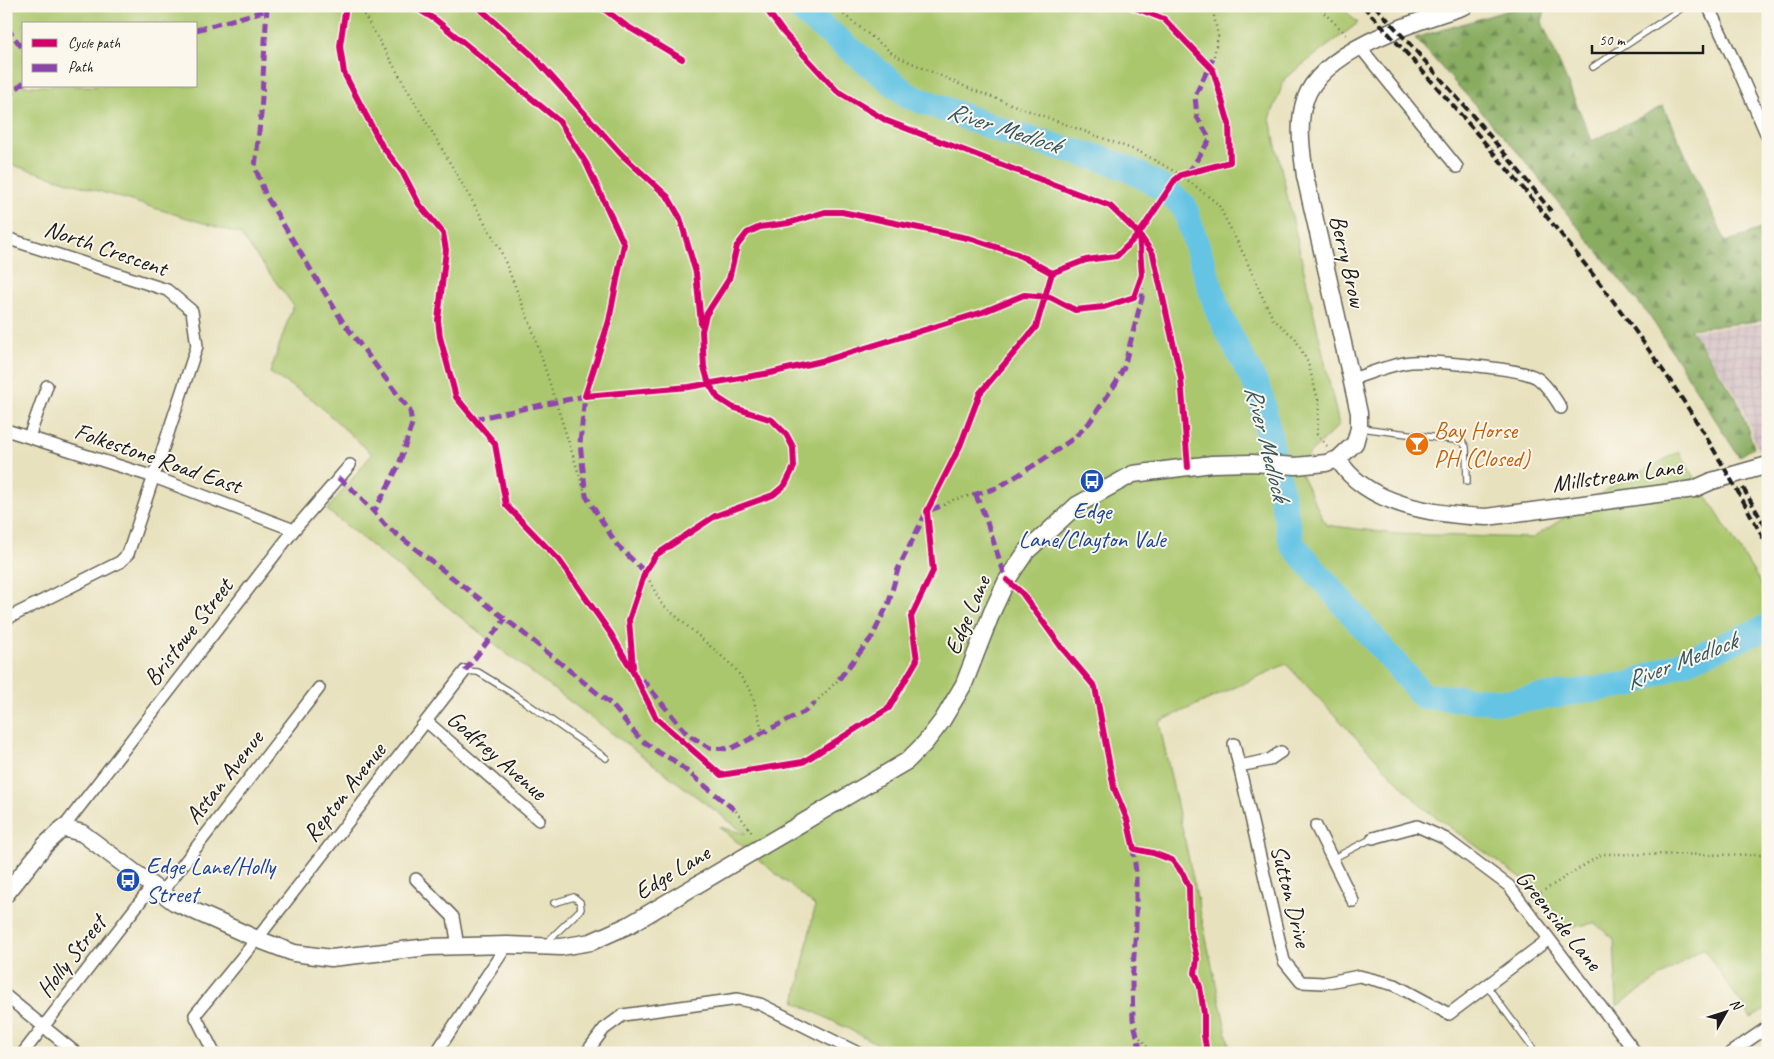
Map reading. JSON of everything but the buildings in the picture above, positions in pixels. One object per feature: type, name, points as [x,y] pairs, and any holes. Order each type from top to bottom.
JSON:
[{"type":"street","name":"Berry Brow","points":[[1359,428],[1359,414],[1352,379],[1304,176],[1301,120],[1305,101],[1311,88],[1322,74],[1333,64],[1360,47],[1410,25],[1464,6]]},
{"type":"street","points":[[1708,6],[1768,138]]},
{"type":"street","points":[[1360,47],[1457,166]]},
{"type":"street","name":"North Crescent","points":[[6,238],[167,290],[192,311],[197,346],[128,554],[120,562],[6,619]]},
{"type":"street","points":[[1352,379],[1384,368],[1410,362],[1446,363],[1520,372],[1536,378],[1554,396],[1561,408]]},
{"type":"street","points":[[28,437],[48,386]]},
{"type":"street","points":[[1338,459],[1355,443],[1359,428]]},
{"type":"street","name":"Folkestone Road East","points":[[6,430],[154,477],[294,530]]},
{"type":"street","name":"Millstream Lane","points":[[1338,459],[1352,479],[1394,503],[1458,516],[1487,517],[1694,489],[1712,481],[1768,465]]},
{"type":"street","name":"Edge Lane","points":[[63,828],[82,833],[174,902],[257,939],[294,953],[331,958],[429,947],[507,945],[561,947],[592,942],[629,926],[907,761],[926,742],[942,721],[964,684],[1006,580],[1026,552],[1077,505],[1133,474],[1212,464],[1252,463],[1296,466],[1326,463],[1338,459]]},
{"type":"street","name":"Bristowe Street","points":[[63,828],[294,530],[350,465]]},
{"type":"street","name":"Repton Avenue","points":[[214,1053],[195,1014],[257,939],[465,671]]},
{"type":"street","name":"Astan Avenue","points":[[157,889],[320,688]]},
{"type":"street","name":"Godfrey Avenue","points":[[426,721],[539,820]]},
{"type":"street","name":"Sutton Drive","points":[[1234,744],[1284,961],[1301,982],[1324,983],[1359,976],[1395,985],[1449,1014],[1549,938]]},
{"type":"street","points":[[1239,766],[1269,760],[1281,752]]},
{"type":"street","points":[[1316,826],[1353,901]]},
{"type":"street","name":"Greenside Lane","points":[[1373,838],[1417,826],[1446,839],[1509,886],[1636,1053]]},
{"type":"street","points":[[6,894],[45,845],[63,828]]},
{"type":"street","points":[[416,878],[454,917],[458,946]]},
{"type":"street","name":"Holly Street","points":[[23,1053],[157,889]]},
{"type":"street","points":[[436,1053],[507,945]]},
{"type":"street","points":[[6,996],[44,1025],[76,1053]]},
{"type":"street","points":[[586,1053],[604,1029],[623,1015],[738,999],[760,1004],[858,1053]]},
{"type":"street","points":[[1730,1053],[1768,1027]]},
{"type":"lane","points":[[1593,67],[1685,6]]},
{"type":"lane","points":[[1359,428],[1462,441],[1466,447],[1467,482]]},
{"type":"lane","points":[[465,671],[478,672],[502,686],[606,758]]},
{"type":"lane","points":[[1332,858],[1373,838]]},
{"type":"lane","points":[[543,946],[581,909],[580,902],[574,897],[554,903]]},
{"type":"lane","points":[[1487,986],[1536,1053]]},
{"type":"path","points":[[358,6],[500,250],[532,328],[586,496]]},
{"type":"path","points":[[839,6],[843,14],[896,56],[973,90],[1140,152],[1182,176],[1218,204],[1274,318],[1295,338],[1308,363],[1319,403],[1317,434],[1338,459]]},
{"type":"path","points":[[1212,6],[1218,36],[1214,56]]},
{"type":"path","points":[[1317,6],[1360,47]]},
{"type":"path","points":[[1175,180],[1191,173]]},
{"type":"path","points":[[944,505],[953,500],[973,495]]},
{"type":"path","points":[[642,580],[647,569]]},
{"type":"path","points":[[647,569],[661,603],[734,667],[751,691],[763,732]]},
{"type":"path","points":[[815,703],[839,679]]},
{"type":"path","points":[[736,811],[763,846]]},
{"type":"path","points":[[1523,904],[1602,854],[1768,855]]},
{"type":"path","points":[[1137,1034],[1152,1053]]},
{"type":"shaded area","points":[[1768,323],[1768,446],[1758,450],[1739,399],[1692,331]]},
{"type":"green space","points":[[6,6],[1341,6],[1358,23],[1285,78],[1270,119],[1339,425],[1297,466],[1326,525],[1397,534],[1533,538],[1611,487],[1679,452],[1768,595],[1768,1008],[1751,1018],[1703,948],[1617,1006],[1614,939],[1594,923],[1562,929],[1529,884],[1422,807],[1286,664],[1159,722],[1231,1053],[887,1053],[880,1045],[795,1002],[815,906],[719,827],[746,834],[499,648],[327,510],[372,454],[312,399],[270,373],[293,305],[240,234],[6,163]]},
{"type":"green space","points":[[1522,6],[1546,6],[1542,22],[1592,141],[1663,106],[1726,242],[1768,226],[1768,320],[1690,329],[1738,401],[1754,447],[1739,457],[1651,318],[1520,155],[1415,38]]},
{"type":"waterway","name":"River Medlock","points":[[798,6],[803,12],[909,96],[1011,134],[1106,160],[1133,171],[1164,189],[1184,206],[1219,314],[1260,393],[1292,544],[1423,696],[1507,702],[1631,684],[1768,627]]},
{"type":"railway","points":[[1363,6],[1431,80],[1496,156],[1598,281],[1671,381],[1728,475],[1768,547]]},
{"type":"railway","points":[[1375,6],[1465,107],[1551,211]]},
{"type":"railway","points":[[1743,488],[1768,531]]},
{"type":"marked path","points":[[267,6],[261,114],[255,167],[266,196],[343,322],[410,411],[412,424],[399,465],[374,512],[385,525],[612,705],[640,739],[659,753],[673,760],[736,811]]},
{"type":"marked path","points":[[198,29],[267,10]]},
{"type":"marked path","points":[[6,27],[22,47]]},
{"type":"marked path","points":[[1186,172],[1191,169],[1210,139],[1197,117],[1195,96],[1214,56]]},
{"type":"marked path","points":[[6,98],[22,84]]},
{"type":"marked path","points":[[973,495],[997,488],[1041,461],[1074,438],[1089,423],[1116,383],[1124,367],[1142,298],[1142,288]]},
{"type":"marked path","points":[[474,419],[585,396],[580,443],[586,496],[617,545],[645,572]]},
{"type":"marked path","points":[[338,478],[350,487],[374,512]]},
{"type":"marked path","points":[[975,494],[1007,580],[1010,582]]},
{"type":"marked path","points":[[839,679],[872,637],[889,602],[898,569],[927,511],[944,505]]},
{"type":"marked path","points":[[465,671],[505,619]]},
{"type":"marked path","points":[[642,679],[687,734],[710,748],[730,749],[804,712],[815,703]]},
{"type":"marked path","points":[[1133,847],[1136,872],[1136,927],[1132,983],[1133,1019],[1141,1053]]},
{"type":"cycle path","points":[[346,6],[340,46],[344,73],[382,146],[403,173],[419,204],[443,233],[446,250],[438,320],[440,337],[456,397],[495,444],[506,505],[559,560],[611,634],[656,718],[721,775],[803,762],[889,708],[917,660],[911,617],[933,571],[927,511],[960,446],[980,393],[1036,327],[1052,273],[1086,260],[1117,256],[1139,234],[1175,180],[1181,175],[1230,162],[1229,124],[1213,70],[1164,19],[1131,6]]},
{"type":"cycle path","points":[[413,6],[436,20],[559,121],[586,163],[624,244],[609,321],[585,396],[689,387],[770,373],[826,360],[983,312],[1024,295],[1050,297],[1075,310],[1104,307],[1134,297],[1142,275],[1139,234]]},
{"type":"cycle path","points":[[477,6],[533,56],[621,154],[668,197],[680,218],[696,273],[701,324]]},
{"type":"cycle path","points":[[600,6],[625,25],[682,59]]},
{"type":"cycle path","points":[[764,6],[783,32],[837,91],[887,121],[1110,206],[1139,234],[1153,254],[1181,378],[1188,467]]},
{"type":"cycle path","points":[[633,667],[629,620],[645,572],[656,555],[715,516],[773,495],[785,485],[794,467],[793,447],[786,434],[772,420],[732,407],[718,398],[709,384],[704,367],[702,331],[706,315],[729,279],[737,246],[747,233],[760,227],[789,223],[825,212],[842,212],[972,239],[1017,254],[1052,273]]},
{"type":"cycle path","points":[[1007,580],[1022,593],[1062,648],[1095,687],[1114,788],[1127,819],[1134,849],[1172,860],[1183,874],[1189,887],[1190,927],[1197,959],[1195,973],[1200,987],[1207,1053]]},
{"type":"place","name":"Bay Horse PH (Closed)","points":[[1417,444]]},
{"type":"place","name":"Edge Lane/Clayton Vale","points":[[1092,481]]},
{"type":"place","name":"Edge Lane/Holly Street","points":[[128,880]]}]
